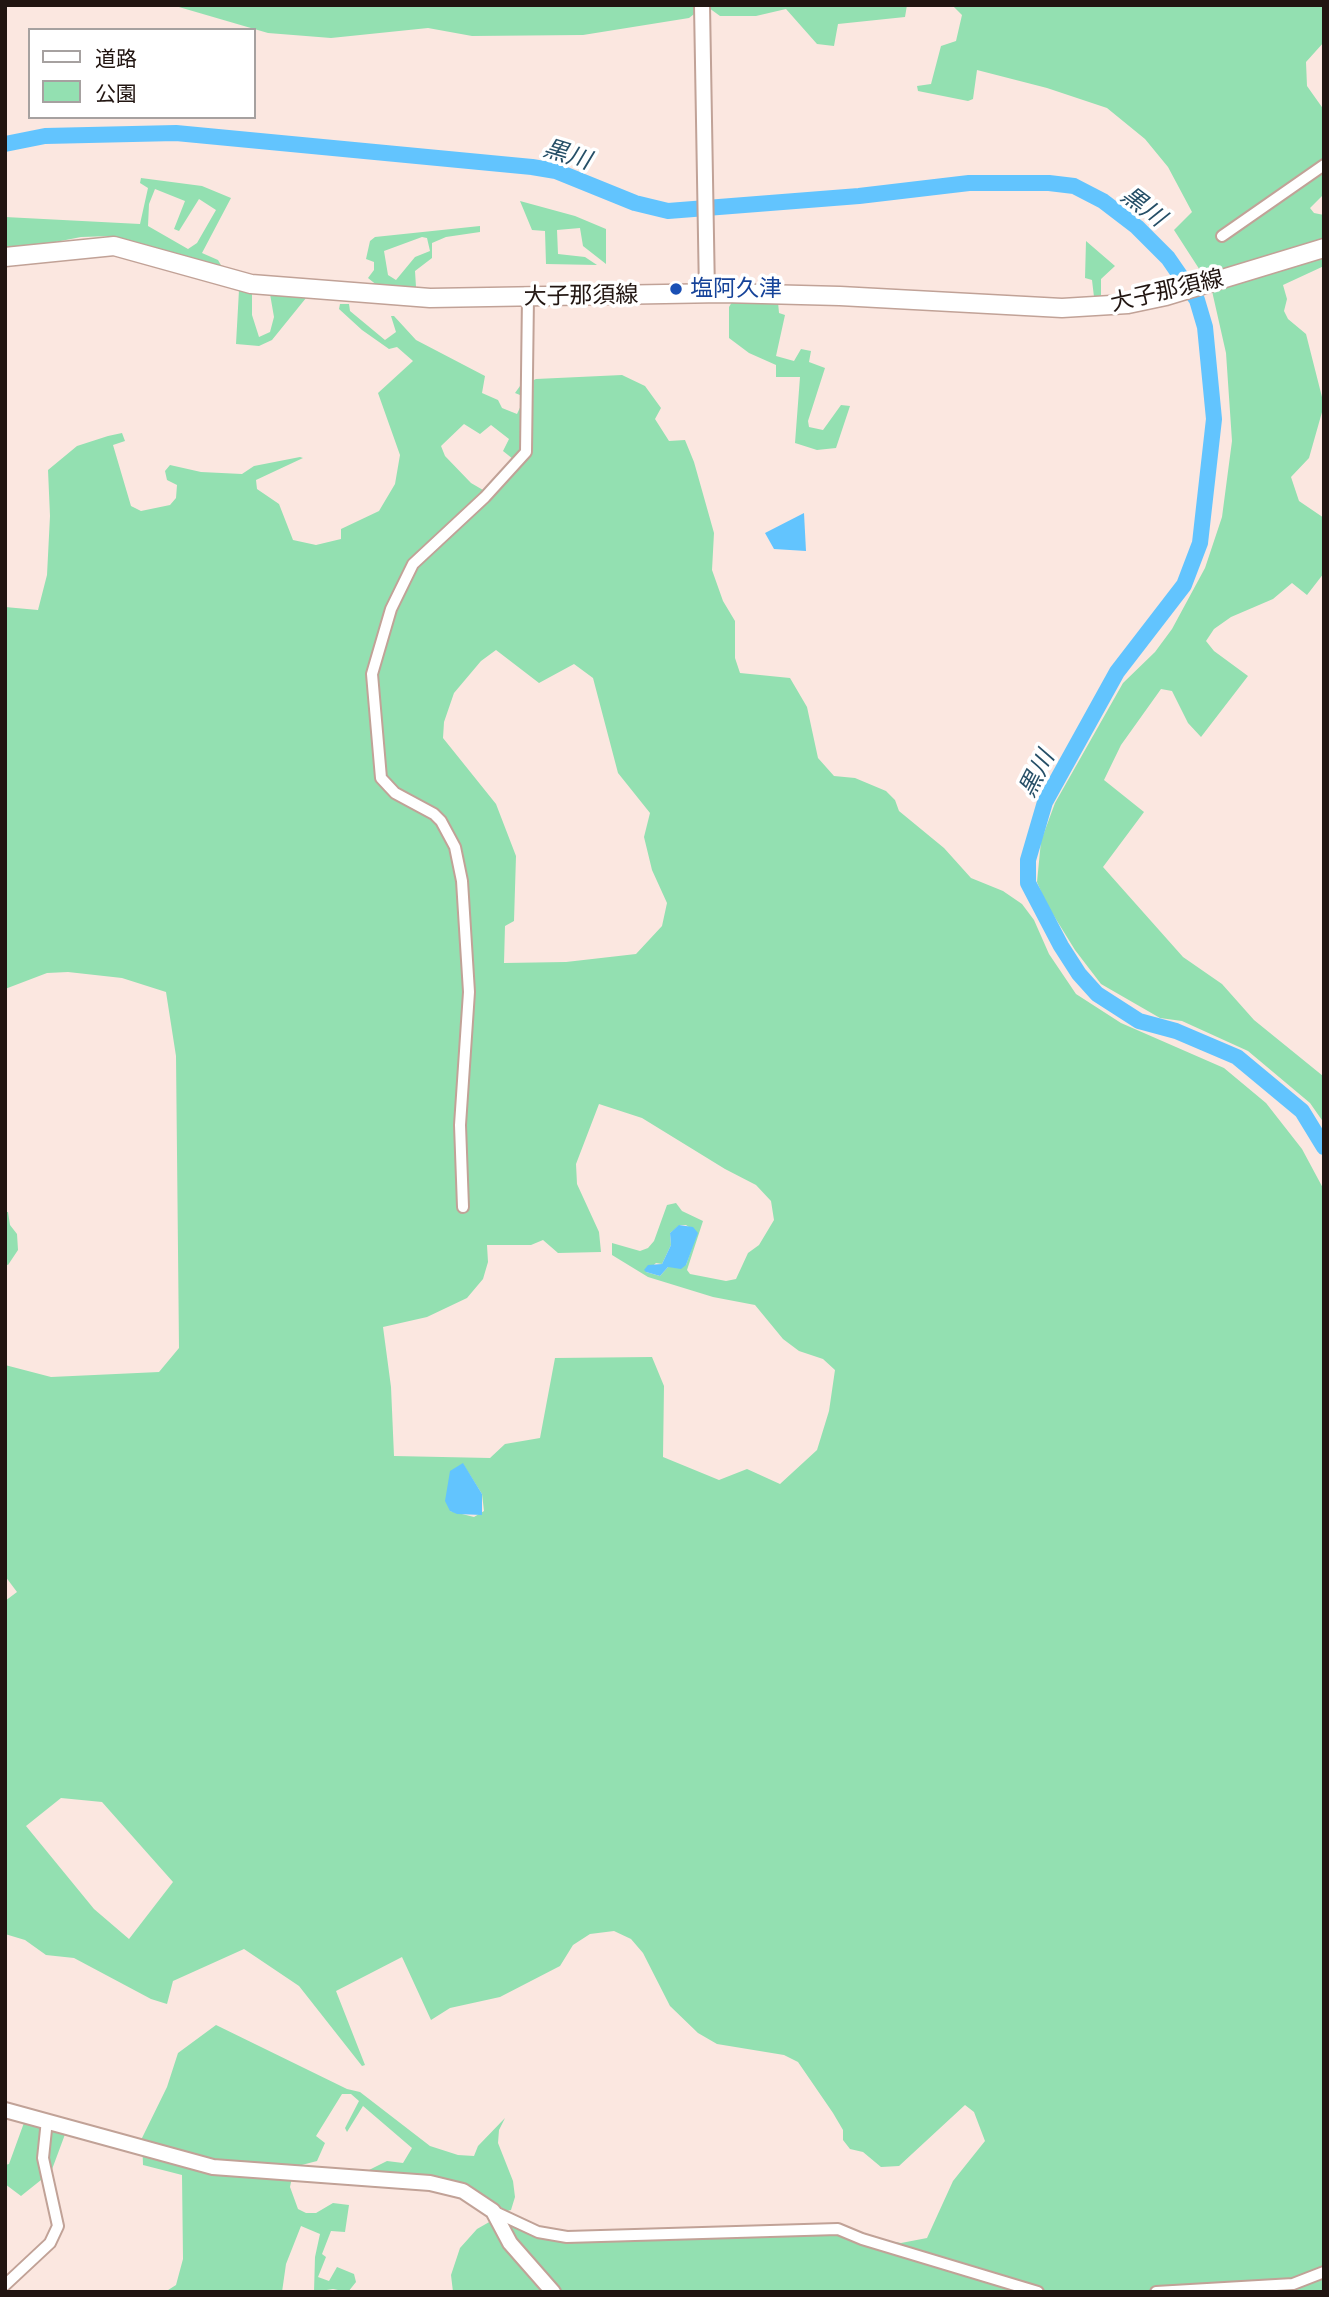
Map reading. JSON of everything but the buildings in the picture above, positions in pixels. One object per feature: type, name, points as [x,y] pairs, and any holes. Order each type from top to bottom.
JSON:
[{"type":"main road","name":"大子那須線","points":[[5,257],[114,246],[251,284],[430,298],[707,294],[840,296],[1062,308],[1149,300],[1324,248]]},
{"type":"street","points":[[702,5],[707,294]]},
{"type":"street","points":[[1222,236],[1324,165]]},
{"type":"street","points":[[463,1207],[461,1100],[469,992],[462,881],[455,847],[441,821],[434,814],[395,793],[381,778],[372,674],[391,609],[413,564],[485,497],[526,452],[528,297]]},
{"type":"street","points":[[5,2110],[213,2167],[450,2187],[473,2196],[493,2211],[538,2232],[560,2236],[838,2229],[862,2239],[1038,2292]]},
{"type":"street","points":[[5,2285],[56,2234],[57,2219],[43,2158],[47,2120]]},
{"type":"street","points":[[493,2211],[510,2243],[554,2292]]},
{"type":"street","points":[[1156,2292],[1293,2284],[1324,2272]]},
{"type":"green space","points":[[172,5],[698,5],[698,11],[689,18],[583,35],[472,36],[428,28],[331,38],[268,33]]},
{"type":"green space","points":[[710,5],[907,5],[905,17],[838,24],[834,46],[817,44],[786,9],[756,16],[720,16],[709,8]]},
{"type":"green space","points":[[952,5],[1324,5],[1324,42],[1306,62],[1307,86],[1324,110],[1324,194],[1310,208],[1314,213],[1324,215],[1324,242],[1205,278],[1174,230],[1192,212],[1168,167],[1145,139],[1107,108],[1047,88],[977,70],[973,99],[968,101],[918,91],[917,86],[931,84],[941,46],[956,41],[962,15]]},
{"type":"green space","points":[[141,178],[202,186],[231,198],[202,253],[218,260],[225,272],[111,236],[81,237],[5,252],[5,217],[140,224],[148,188],[140,183]],"holes":[[[155,189],[185,201],[174,229],[179,231],[199,199],[216,210],[197,243],[188,249],[148,226],[149,204]]]},
{"type":"green space","points":[[520,201],[575,216],[606,229],[606,264],[583,246],[580,228],[557,230],[558,254],[585,257],[597,265],[546,264],[545,231],[532,230]]},
{"type":"green space","points":[[480,226],[480,232],[446,237],[432,243],[432,258],[415,271],[416,287],[405,291],[383,290],[368,278],[374,270],[374,262],[366,259],[370,241],[375,237]],"holes":[[[422,237],[427,238],[430,251],[415,257],[396,280],[388,275],[384,251]]]},
{"type":"green space","points":[[1086,241],[1115,266],[1101,279],[1101,296],[1094,297],[1092,280],[1085,278]]},
{"type":"green space","points":[[1324,256],[1324,266],[1283,285],[1287,299],[1284,311],[1288,319],[1306,334],[1324,405],[1309,458],[1291,477],[1299,501],[1324,518],[1324,573],[1307,595],[1292,583],[1273,599],[1231,617],[1214,629],[1206,641],[1214,651],[1248,676],[1201,737],[1188,723],[1172,691],[1161,689],[1121,745],[1104,780],[1144,812],[1103,867],[1183,957],[1222,984],[1254,1020],[1323,1076],[1324,1123],[1310,1103],[1248,1051],[1182,1021],[1160,1018],[1101,984],[1075,950],[1046,903],[1037,882],[1041,841],[1055,803],[1123,683],[1155,652],[1172,629],[1205,568],[1222,517],[1232,441],[1226,353],[1212,291]]},
{"type":"green space","points":[[239,290],[252,293],[252,315],[259,337],[270,332],[274,317],[270,294],[306,298],[272,340],[259,346],[236,344]]},
{"type":"green space","points":[[732,302],[778,302],[779,313],[785,315],[776,356],[794,361],[801,349],[811,351],[809,362],[825,368],[808,421],[809,427],[823,430],[841,405],[850,406],[836,448],[817,450],[795,443],[800,377],[776,377],[776,365],[749,353],[729,338],[729,307]]},
{"type":"green space","points":[[340,304],[349,304],[350,311],[385,340],[396,332],[391,316],[394,316],[416,340],[485,376],[482,393],[498,400],[502,408],[517,414],[525,397],[515,393],[520,386],[536,379],[622,375],[645,386],[661,408],[655,419],[669,441],[685,440],[694,462],[714,533],[712,570],[723,601],[735,621],[735,658],[740,673],[790,678],[807,707],[818,758],[834,776],[855,778],[886,791],[895,800],[899,811],[944,848],[971,878],[1003,891],[1022,904],[1034,920],[1049,954],[1076,994],[1121,1023],[1224,1068],[1266,1103],[1302,1149],[1324,1190],[1324,2292],[453,2292],[451,2275],[460,2248],[477,2229],[491,2221],[511,2221],[550,2240],[841,2233],[901,2243],[927,2238],[953,2181],[985,2141],[974,2112],[965,2105],[899,2166],[881,2167],[863,2152],[850,2149],[843,2140],[843,2130],[833,2113],[798,2062],[784,2055],[717,2044],[698,2033],[670,2006],[643,1953],[631,1939],[614,1931],[590,1934],[573,1945],[560,1966],[500,1997],[450,2008],[431,2020],[402,1957],[336,1991],[365,2065],[362,2066],[299,1986],[244,1949],[173,1981],[167,2004],[151,1999],[74,1958],[46,1955],[25,1940],[5,1934],[5,1601],[17,1592],[5,1576],[5,1365],[51,1377],[159,1372],[179,1348],[176,1056],[166,992],[122,978],[68,972],[47,973],[5,989],[5,607],[38,610],[47,575],[50,516],[48,470],[77,446],[108,436],[122,433],[125,441],[113,445],[131,506],[141,511],[170,505],[176,498],[177,485],[167,480],[165,471],[170,465],[201,472],[242,474],[254,466],[300,457],[303,458],[256,480],[257,489],[279,504],[293,540],[316,545],[341,539],[341,529],[379,511],[395,484],[400,455],[378,393],[413,361],[397,347],[389,349],[339,309]],"holes":[[[464,424],[480,434],[491,425],[509,439],[503,451],[513,459],[483,490],[471,483],[445,456],[441,446]],[[496,650],[539,683],[574,664],[593,678],[618,773],[650,813],[644,837],[652,870],[667,903],[662,926],[636,954],[566,962],[504,963],[505,926],[514,921],[516,856],[496,804],[443,738],[444,722],[454,693],[481,661]],[[599,1104],[642,1118],[756,1185],[771,1201],[774,1220],[759,1245],[748,1253],[736,1279],[726,1281],[690,1274],[687,1270],[703,1221],[682,1211],[676,1203],[667,1205],[654,1241],[648,1248],[640,1251],[612,1243],[612,1255],[648,1277],[713,1297],[755,1305],[783,1339],[799,1351],[823,1359],[835,1370],[829,1411],[817,1450],[780,1484],[747,1469],[719,1480],[663,1457],[664,1386],[652,1357],[555,1358],[540,1438],[505,1444],[490,1458],[394,1456],[391,1387],[383,1327],[427,1317],[467,1298],[483,1279],[488,1262],[487,1245],[531,1245],[543,1240],[558,1253],[601,1252],[599,1232],[577,1184],[576,1164]],[[680,1225],[686,1225],[697,1233],[686,1265],[668,1267],[660,1276],[646,1272],[656,1263],[662,1264],[671,1245],[670,1233]],[[463,1464],[482,1494],[484,1511],[474,1517],[450,1511]],[[61,1798],[102,1802],[173,1882],[129,1939],[94,1909],[26,1826]]]},
{"type":"green space","points":[[5,1212],[8,1212],[10,1225],[17,1234],[18,1250],[8,1265],[5,1264]]},
{"type":"green space","points":[[216,2025],[347,2089],[360,2092],[430,2146],[458,2155],[474,2156],[478,2146],[505,2118],[499,2130],[498,2143],[513,2181],[515,2197],[511,2210],[507,2211],[472,2190],[368,2175],[369,2170],[387,2161],[403,2163],[412,2148],[363,2106],[347,2132],[345,2128],[359,2101],[351,2094],[342,2094],[316,2136],[325,2143],[317,2161],[294,2167],[290,2187],[298,2209],[306,2213],[316,2213],[333,2203],[349,2205],[345,2232],[331,2231],[322,2254],[326,2257],[318,2277],[329,2281],[337,2267],[354,2274],[356,2282],[348,2292],[333,2289],[314,2292],[315,2257],[320,2234],[301,2226],[286,2264],[282,2292],[165,2292],[176,2285],[183,2259],[182,2175],[143,2165],[142,2138],[167,2087],[178,2053]]},
{"type":"green space","points":[[25,2120],[67,2129],[51,2172],[21,2196],[5,2184],[5,2165],[9,2164]]},
{"type":"water","points":[[804,513],[806,551],[774,549],[765,533]]},
{"type":"water","points":[[679,1225],[693,1227],[698,1233],[686,1265],[681,1269],[668,1267],[660,1276],[646,1272],[644,1270],[648,1265],[662,1264],[671,1245],[670,1233]]},
{"type":"water","points":[[463,1463],[482,1494],[482,1515],[457,1514],[450,1511],[445,1501],[450,1471]]},
{"type":"waterway","name":"黒川","points":[[5,144],[45,136],[176,133],[532,167],[556,171],[635,203],[668,211],[859,196],[969,183],[1049,183],[1074,186],[1103,201],[1137,227],[1168,258],[1197,300],[1205,327],[1214,419],[1200,543],[1184,585],[1117,672],[1045,802],[1028,860],[1028,883],[1061,946],[1079,974],[1097,994],[1139,1021],[1176,1031],[1237,1057],[1302,1111],[1324,1147]]},
{"type":"place","name":"塩阿久津","points":[[676,289]]}]
